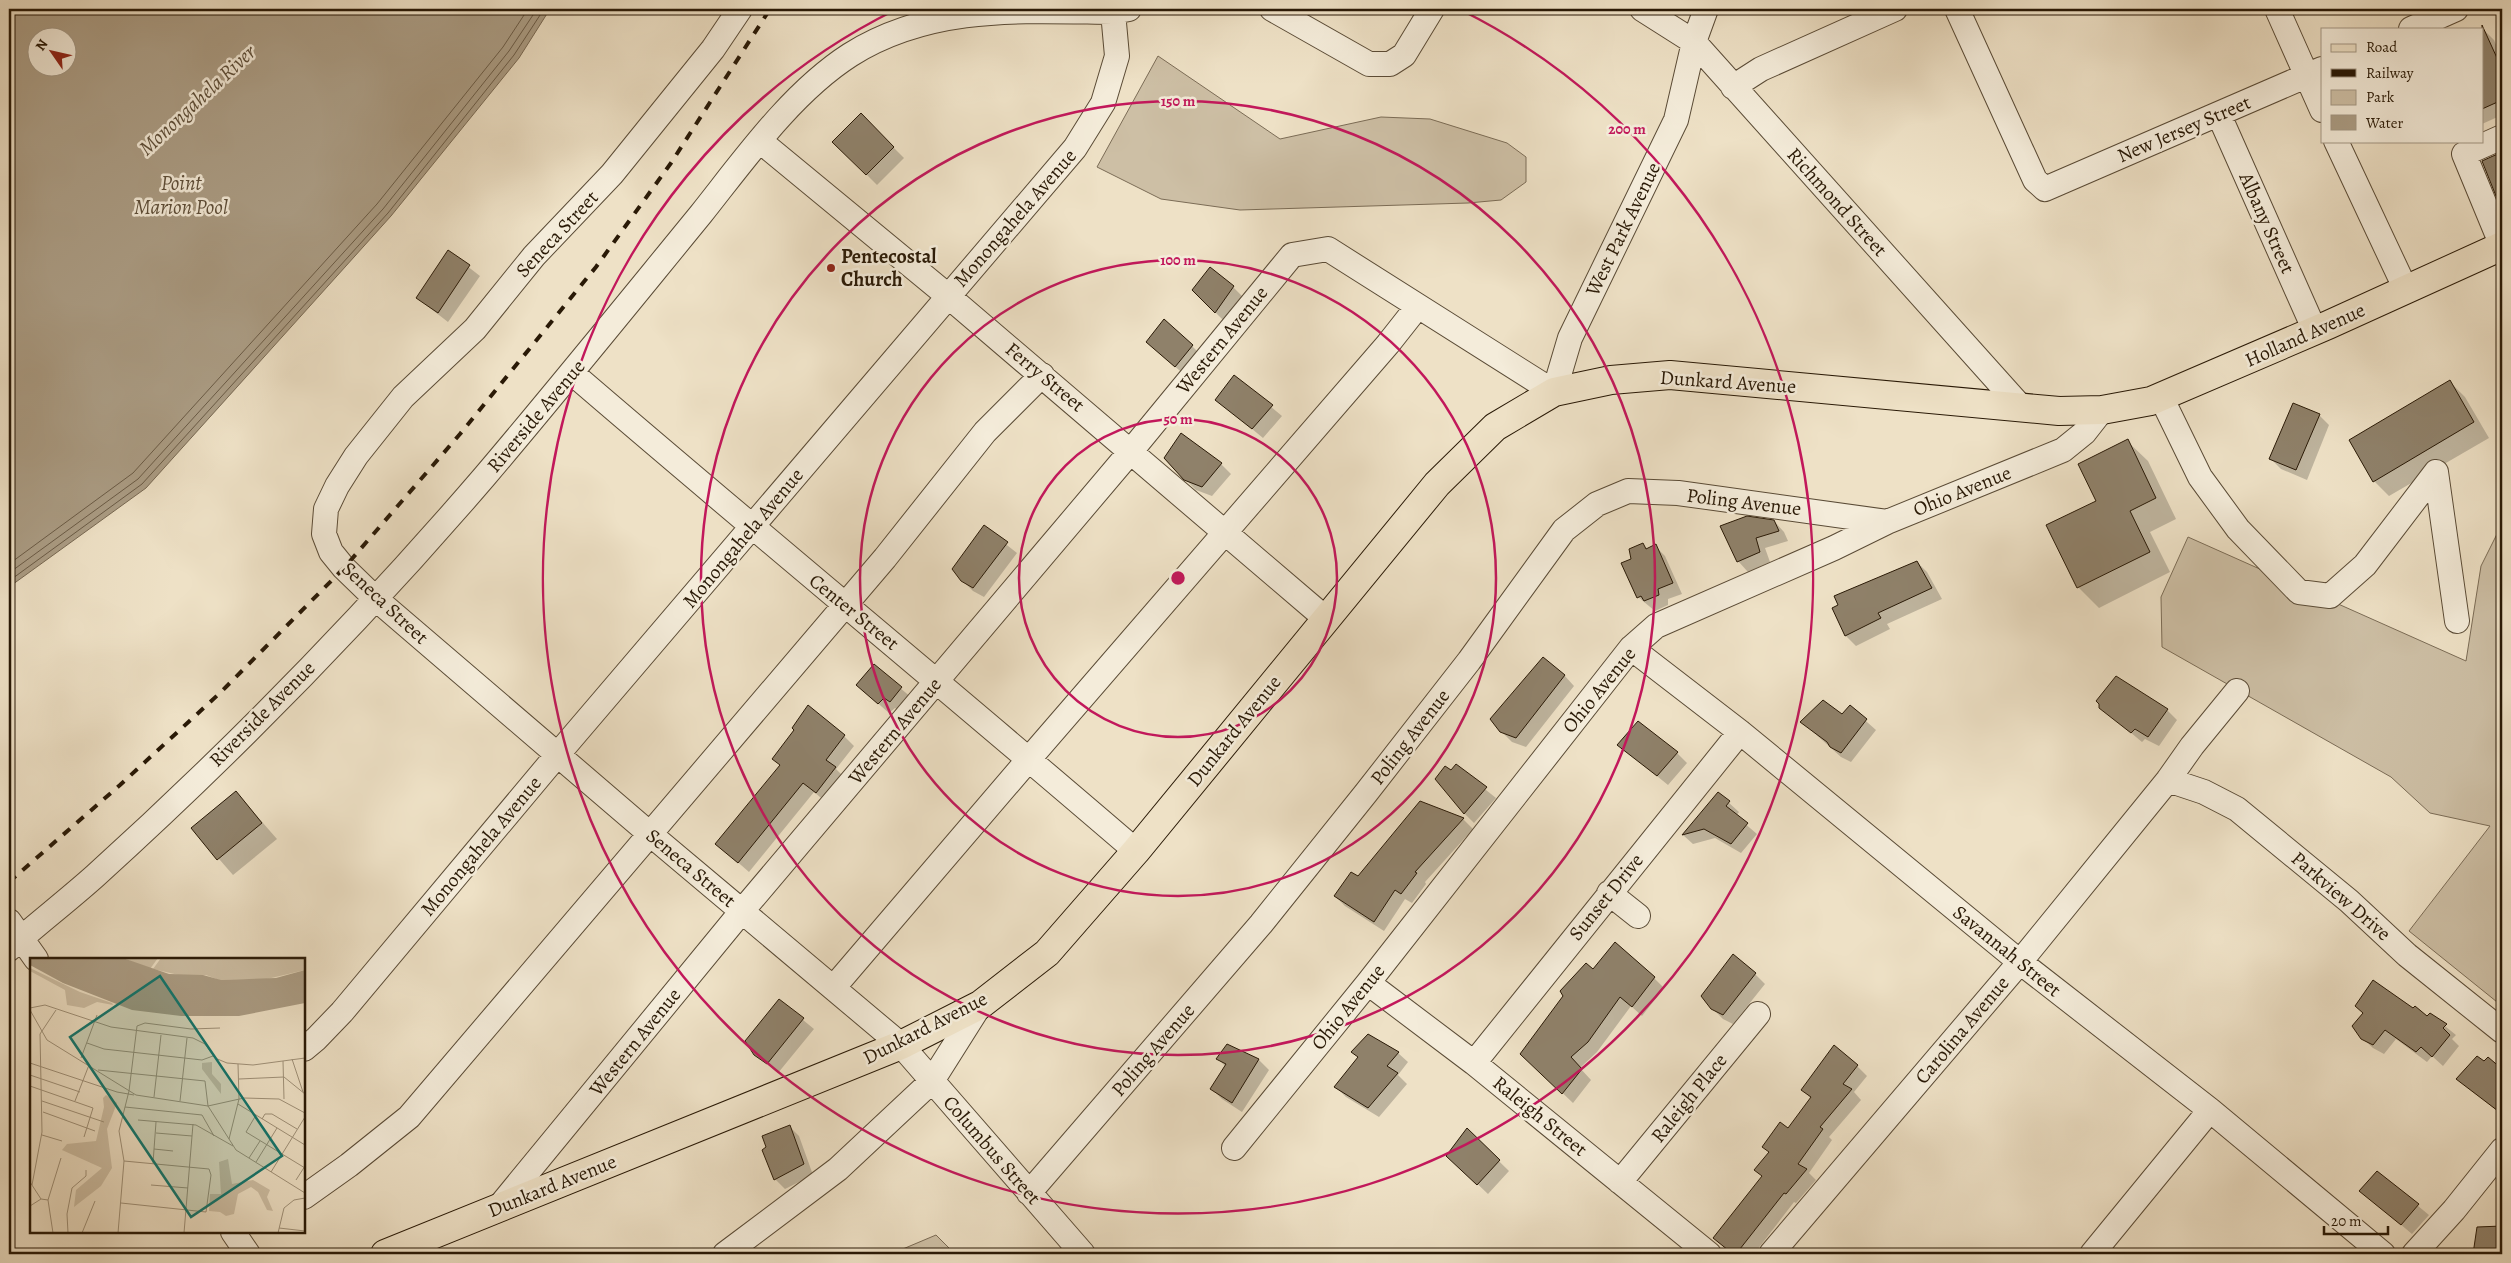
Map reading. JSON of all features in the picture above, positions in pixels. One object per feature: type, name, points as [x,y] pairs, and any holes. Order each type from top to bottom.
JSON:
[{"type":"main road","name":"Holland Avenue","points":[[2102,410],[2152,401],[2315,331],[2502,246]]},
{"type":"main road","name":"Dunkard Avenue","points":[[392,1253],[499,1207],[901,1045],[980,1005],[1048,953],[1136,851],[1325,618],[1437,484],[1496,427],[1554,392],[1611,380],[1670,375],[2059,411],[2102,410]]},
{"type":"street","name":"Seneca Street","points":[[740,9],[714,49],[612,174],[534,256],[475,329],[403,397],[356,456],[337,486],[326,509],[324,534],[331,552],[344,568],[376,598],[650,834],[901,1045]]},
{"type":"street","points":[[1272,9],[1369,64],[1390,64],[1404,55],[1432,9]]},
{"type":"street","name":"Richmond Street","points":[[1642,9],[1694,42],[2021,407]]},
{"type":"street","name":"West Park Avenue","points":[[1554,392],[1570,338],[1676,120],[1694,42],[1706,9]]},
{"type":"street","points":[[1733,87],[1761,69],[1895,9]]},
{"type":"street","name":"New Jersey Street","points":[[1957,9],[2035,180],[2045,189],[2315,72]]},
{"type":"street","points":[[2277,9],[2315,72],[2321,105]]},
{"type":"street","points":[[2413,28],[2456,9]]},
{"type":"street","name":"Riverside Avenue","points":[[13,936],[93,878],[266,712],[376,598],[483,478],[572,373],[760,142],[804,92],[849,56],[897,32],[946,17],[999,10],[1121,10]]},
{"type":"street","name":"Monongahela Avenue","points":[[305,1048],[342,1012],[558,754],[1076,148],[1103,103],[1117,56],[1121,10]]},
{"type":"street","name":"Albany Street","points":[[2219,114],[2315,331]]},
{"type":"street","points":[[2502,137],[2464,154],[2502,246]]},
{"type":"street","name":"Ferry Street","points":[[760,142],[948,296],[1325,618]]},
{"type":"street","points":[[2336,142],[2406,290]]},
{"type":"street","name":"Western Avenue","points":[[499,1207],[742,911],[1131,451],[1292,255],[1328,249],[1418,306]]},
{"type":"street","points":[[834,987],[1388,344],[1418,306],[1554,392]]},
{"type":"street","name":"Center Street","points":[[572,373],[752,528],[938,681],[1136,851]]},
{"type":"street","points":[[305,1195],[349,1165],[408,1117],[885,558],[984,432],[1042,376]]},
{"type":"street","points":[[2161,397],[2200,477],[2238,529],[2299,592],[2330,596],[2351,578],[2365,565],[2436,472],[2457,621]]},
{"type":"street","name":"Ohio Avenue","points":[[1234,1148],[1368,983],[1631,648],[1656,626],[1834,548],[1887,522],[2063,450],[2084,433],[2102,410]]},
{"type":"street","name":"Poling Avenue","points":[[1029,1193],[1260,924],[1360,801],[1469,661],[1564,530],[1597,504],[1628,491],[1678,493],[1887,522]]},
{"type":"street","name":"Savannah Street","points":[[1631,648],[1740,732],[2020,962],[2210,1110],[2383,1254]]},
{"type":"street","name":"Carolina Avenue","points":[[1771,1254],[2020,962],[2168,780],[2192,746],[2236,692]]},
{"type":"street","name":"Sunset Drive","points":[[1474,1063],[1740,732]]},
{"type":"street","name":"Parkview Drive","points":[[2168,780],[2204,792],[2237,809],[2349,901],[2407,955],[2502,1031]]},
{"type":"street","points":[[1609,893],[1638,916]]},
{"type":"street","points":[[13,936],[35,958]]},
{"type":"street","name":"Raleigh Street","points":[[1368,983],[1474,1063],[1709,1254]]},
{"type":"street","points":[[726,1254],[838,1169],[932,1081],[980,1005]]},
{"type":"street","name":"Raleigh Place","points":[[1620,1182],[1758,1014]]},
{"type":"street","name":"Columbus Street","points":[[901,1045],[1083,1254]]},
{"type":"street","points":[[2092,1254],[2210,1110]]},
{"type":"street","points":[[2414,1254],[2454,1210],[2502,1150]]},
{"type":"green space","points":[[1158,56],[1280,139],[1381,117],[1430,119],[1507,143],[1526,157],[1526,182],[1501,200],[1468,203],[1240,210],[1161,199],[1097,167]]},
{"type":"green space","points":[[2502,524],[2502,1006],[2409,931],[2490,826],[2430,813],[2391,777],[2162,647],[2161,597],[2188,537],[2466,661],[2481,566]]},
{"type":"green space","points":[[936,1235],[955,1254],[891,1254]]},
{"type":"water","name":"Point Marion Pool","points":[[9,9],[550,9],[519,58],[391,216],[146,488],[9,587]]},
{"type":"building","points":[[2484,29],[2502,69],[2502,100],[2484,108]]},
{"type":"building","points":[[861,113],[894,147],[866,175],[832,142]]},
{"type":"building","points":[[2502,152],[2502,211],[2482,161]]},
{"type":"building","points":[[448,250],[470,265],[438,313],[416,298]]},
{"type":"building","points":[[1210,267],[1234,286],[1215,313],[1192,290]]},
{"type":"building","points":[[1164,319],[1193,345],[1175,367],[1146,342]]},
{"type":"building","points":[[1234,375],[1273,405],[1252,429],[1215,400]]},
{"type":"building","points":[[2450,380],[2474,422],[2373,482],[2349,440]]},
{"type":"building","points":[[2293,403],[2320,414],[2296,470],[2269,459]]},
{"type":"building","points":[[1181,433],[1222,463],[1202,487],[1184,480],[1164,458]]},
{"type":"building","points":[[2128,439],[2156,498],[2130,511],[2150,552],[2077,588],[2046,525],[2096,501],[2078,464]]},
{"type":"building","points":[[1747,516],[1774,520],[1779,531],[1756,538],[1760,552],[1737,562],[1720,526]]},
{"type":"building","points":[[984,525],[1008,542],[973,588],[961,581],[952,569]]},
{"type":"building","points":[[1643,543],[1646,549],[1656,544],[1673,583],[1658,589],[1659,595],[1644,601],[1641,596],[1637,598],[1621,563],[1631,559],[1629,549]]},
{"type":"building","points":[[1917,561],[1932,588],[1878,613],[1881,618],[1845,636],[1832,608],[1838,605],[1834,596]]},
{"type":"building","points":[[1543,657],[1565,675],[1516,738],[1500,732],[1490,719]]},
{"type":"building","points":[[874,664],[902,687],[890,702],[884,698],[878,704],[856,685]]},
{"type":"building","points":[[2116,676],[2168,709],[2148,737],[2135,729],[2131,733],[2099,708],[2099,704],[2096,701]]},
{"type":"building","points":[[1823,700],[1842,714],[1850,705],[1867,719],[1841,753],[1830,747],[1827,742],[1800,722]]},
{"type":"building","points":[[808,705],[845,735],[826,760],[836,767],[816,793],[803,783],[738,863],[715,844],[780,765],[772,759],[794,730],[792,728]]},
{"type":"building","points":[[1638,721],[1678,752],[1657,776],[1617,745]]},
{"type":"building","points":[[1456,764],[1487,787],[1464,814],[1435,779],[1445,766],[1451,770]]},
{"type":"building","points":[[236,791],[262,823],[217,860],[191,828]]},
{"type":"building","points":[[1718,792],[1730,801],[1726,806],[1748,823],[1731,844],[1704,829],[1682,835]]},
{"type":"building","points":[[1420,801],[1464,818],[1415,872],[1417,873],[1401,894],[1395,890],[1374,922],[1334,896],[1351,872],[1358,876]]},
{"type":"building","points":[[1615,942],[1655,977],[1632,1007],[1620,997],[1588,1042],[1571,1057],[1582,1069],[1562,1094],[1520,1054],[1563,996],[1560,991],[1586,963],[1593,969]]},
{"type":"building","points":[[1733,954],[1756,973],[1723,1015],[1711,1009],[1701,996]]},
{"type":"building","points":[[2373,980],[2413,1008],[2415,1006],[2427,1016],[2430,1013],[2447,1024],[2443,1028],[2450,1035],[2432,1057],[2421,1047],[2416,1052],[2385,1030],[2373,1045],[2361,1039],[2352,1026],[2363,1013],[2355,1006]]},
{"type":"building","points":[[779,999],[804,1018],[767,1064],[754,1055],[745,1041]]},
{"type":"building","points":[[1368,1034],[1399,1052],[1387,1066],[1398,1073],[1368,1108],[1334,1087],[1358,1057],[1351,1052]]},
{"type":"building","points":[[1227,1044],[1259,1059],[1232,1103],[1210,1089],[1226,1064],[1216,1059]]},
{"type":"building","points":[[1834,1045],[1858,1065],[1843,1084],[1852,1089],[1820,1127],[1823,1129],[1798,1164],[1807,1169],[1786,1194],[1784,1193],[1736,1254],[1733,1254],[1713,1238],[1762,1176],[1754,1170],[1769,1152],[1762,1147],[1780,1122],[1788,1128],[1811,1097],[1801,1090]]},
{"type":"building","points":[[2477,1056],[2484,1061],[2488,1057],[2502,1069],[2502,1114],[2456,1079]]},
{"type":"building","points":[[790,1125],[804,1164],[774,1180],[762,1150],[766,1147],[762,1136]]},
{"type":"building","points":[[1467,1128],[1500,1160],[1477,1185],[1446,1156]]},
{"type":"building","points":[[2377,1171],[2419,1204],[2401,1225],[2359,1191]]},
{"type":"building","points":[[2502,1226],[2502,1254],[2473,1254],[2477,1227]]},
{"type":"railway","points":[[9,882],[120,785],[221,692],[344,568],[460,434],[596,267],[671,163],[770,9]]},
{"type":"place","name":"Pentecostal Church","points":[[831,268]]},
{"type":"water label","name":"Monongahela River","points":[[197,100]]}]
